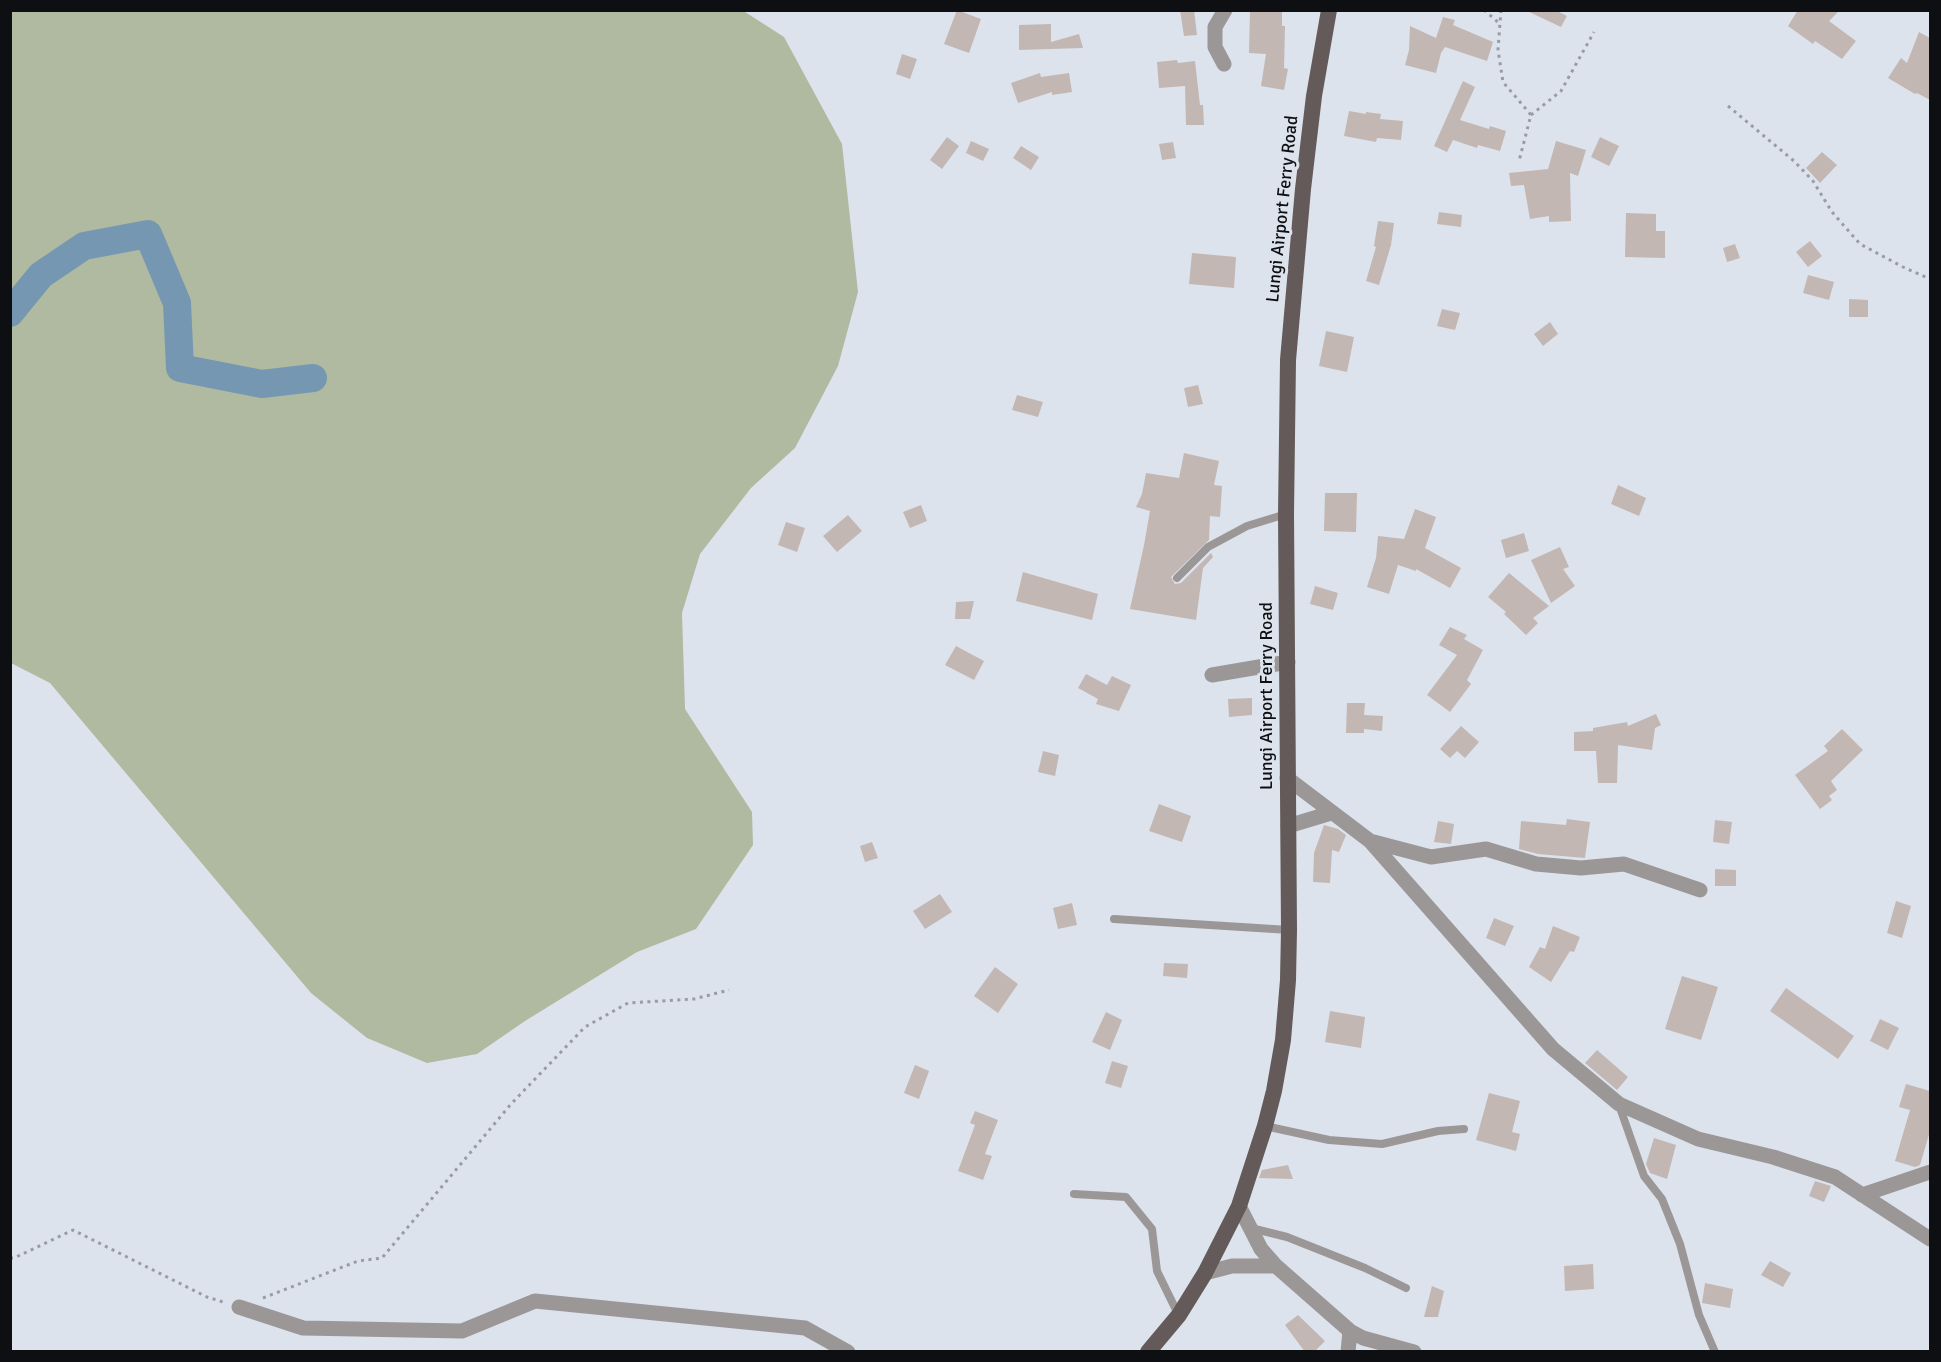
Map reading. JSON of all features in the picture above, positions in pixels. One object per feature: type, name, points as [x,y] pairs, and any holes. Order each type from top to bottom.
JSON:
[{"type":"main road","name":"Lungi Airport Ferry Road","points":[[1154,1349],[1179,1315],[1205,1273],[1239,1206],[1274,1091],[1283,1040],[1289,930],[1286,514],[1288,360],[1314,96],[1329,10]]},
{"type":"street","points":[[1224,64],[1215,47],[1215,27],[1225,10]]},
{"type":"street","points":[[1212,675],[1288,662]]},
{"type":"street","points":[[1287,778],[1370,841],[1553,1049],[1619,1104],[1698,1139],[1773,1157],[1835,1177],[1930,1239]]},
{"type":"street","points":[[1287,826],[1332,813]]},
{"type":"street","points":[[1370,841],[1431,857],[1486,849],[1536,864],[1581,868],[1623,864],[1700,890]]},
{"type":"street","points":[[1862,1195],[1930,1172]]},
{"type":"street","points":[[1239,1206],[1261,1249],[1276,1266],[1350,1331],[1363,1338],[1414,1352]]},
{"type":"street","points":[[1205,1273],[1232,1266],[1276,1266]]},
{"type":"street","points":[[239,1307],[303,1328],[462,1331],[535,1301],[805,1328],[848,1352]]},
{"type":"street","points":[[1348,1352],[1350,1331]]},
{"type":"lane","points":[[1177,578],[1208,547],[1247,525],[1286,514]]},
{"type":"lane","points":[[1114,919],[1289,930]]},
{"type":"lane","points":[[1619,1104],[1644,1176],[1662,1199],[1680,1244],[1699,1315],[1715,1352]]},
{"type":"lane","points":[[1264,1126],[1329,1140],[1382,1144],[1438,1131],[1464,1129]]},
{"type":"lane","points":[[1074,1194],[1126,1197],[1152,1229],[1157,1271],[1179,1315]]},
{"type":"lane","points":[[1250,1228],[1287,1237],[1365,1268],[1406,1288]]},
{"type":"path","points":[[1484,10],[1499,23]]},
{"type":"path","points":[[1501,10],[1498,50],[1503,82],[1531,115]]},
{"type":"path","points":[[1519,161],[1531,115],[1561,91],[1594,32]]},
{"type":"path","points":[[1728,106],[1794,161],[1813,181],[1832,212],[1860,244],[1930,279]]},
{"type":"path","points":[[10,1258],[73,1230],[207,1297],[239,1307],[358,1261],[382,1258],[511,1104],[585,1027],[628,1004],[694,999],[729,990]]},
{"type":"green space","points":[[742,10],[784,37],[842,144],[858,292],[838,366],[795,448],[751,488],[700,554],[682,613],[685,709],[752,812],[753,845],[696,929],[637,952],[525,1021],[477,1054],[427,1063],[367,1038],[311,993],[50,683],[11,663],[11,11]]},
{"type":"building","points":[[957,10],[981,19],[969,53],[944,44]]},
{"type":"building","points":[[1180,10],[1194,10],[1197,35],[1184,36]]},
{"type":"building","points":[[1250,10],[1282,10],[1282,26],[1285,26],[1284,68],[1288,69],[1284,90],[1261,86],[1266,54],[1249,53]]},
{"type":"building","points":[[1525,10],[1555,10],[1567,16],[1561,27]]},
{"type":"building","points":[[1798,10],[1840,10],[1829,21],[1856,41],[1842,59],[1815,41],[1813,44],[1788,26]]},
{"type":"building","points":[[1443,17],[1455,20],[1453,25],[1493,42],[1487,61],[1445,47],[1441,53],[1436,73],[1405,65],[1409,50],[1410,26],[1436,38]]},
{"type":"building","points":[[1051,24],[1051,42],[1079,34],[1083,48],[1019,50],[1019,25]]},
{"type":"building","points":[[1919,32],[1930,38],[1930,100],[1888,78],[1901,58],[1907,63]]},
{"type":"building","points":[[902,54],[917,59],[910,79],[896,74]]},
{"type":"building","points":[[1177,60],[1178,63],[1195,61],[1204,125],[1186,125],[1185,86],[1159,88],[1157,62]]},
{"type":"building","points":[[1040,73],[1041,77],[1069,73],[1072,92],[1052,95],[1052,92],[1018,103],[1011,83]]},
{"type":"building","points":[[1463,81],[1475,87],[1460,120],[1489,129],[1490,126],[1506,131],[1500,151],[1478,145],[1477,148],[1453,140],[1447,152],[1434,146]]},
{"type":"building","points":[[1349,111],[1381,114],[1380,119],[1403,121],[1401,140],[1377,138],[1376,142],[1344,136]]},
{"type":"building","points":[[947,137],[959,146],[942,169],[930,160]]},
{"type":"building","points":[[1600,137],[1619,146],[1609,166],[1591,157]]},
{"type":"building","points":[[971,141],[989,149],[983,161],[966,153]]},
{"type":"building","points":[[1556,141],[1586,150],[1578,176],[1570,173],[1571,221],[1549,222],[1549,216],[1530,219],[1524,185],[1511,186],[1509,173],[1548,169]]},
{"type":"building","points":[[1173,142],[1176,158],[1162,160],[1159,144]]},
{"type":"building","points":[[1021,146],[1039,157],[1031,170],[1013,158]]},
{"type":"building","points":[[1822,152],[1837,165],[1820,183],[1806,168]]},
{"type":"building","points":[[1439,212],[1462,215],[1461,227],[1437,224]]},
{"type":"building","points":[[1626,213],[1656,214],[1656,231],[1665,231],[1665,258],[1625,257]]},
{"type":"building","points":[[1378,221],[1394,223],[1391,245],[1379,285],[1366,281],[1376,247],[1374,246]]},
{"type":"building","points":[[1810,241],[1822,256],[1808,267],[1796,252]]},
{"type":"building","points":[[1735,244],[1740,258],[1727,262],[1723,248]]},
{"type":"building","points":[[1192,253],[1236,257],[1234,288],[1189,284]]},
{"type":"building","points":[[1808,275],[1834,282],[1829,300],[1803,293]]},
{"type":"building","points":[[1849,299],[1868,300],[1868,317],[1849,317]]},
{"type":"building","points":[[1442,309],[1460,313],[1455,330],[1437,326]]},
{"type":"building","points":[[1550,322],[1558,334],[1543,346],[1534,334]]},
{"type":"building","points":[[1326,331],[1354,337],[1347,372],[1319,366]]},
{"type":"building","points":[[1198,385],[1203,404],[1188,407],[1184,388]]},
{"type":"building","points":[[1017,395],[1043,402],[1038,417],[1012,410]]},
{"type":"building","points":[[1184,453],[1219,461],[1214,485],[1222,486],[1220,517],[1210,516],[1209,540],[1171,577],[1175,584],[1181,583],[1211,553],[1213,557],[1203,568],[1196,620],[1130,609],[1150,511],[1136,507],[1142,494],[1146,473],[1179,478]]},
{"type":"building","points":[[1618,485],[1646,498],[1639,516],[1611,504]]},
{"type":"building","points":[[1325,493],[1357,493],[1356,532],[1324,531]]},
{"type":"building","points":[[921,505],[927,521],[910,528],[903,512]]},
{"type":"building","points":[[1415,509],[1436,517],[1425,548],[1461,568],[1450,588],[1416,569],[1416,571],[1398,565],[1389,594],[1367,587],[1376,558],[1378,536],[1404,539]]},
{"type":"building","points":[[848,515],[862,531],[837,552],[823,536]]},
{"type":"building","points":[[786,522],[805,528],[797,552],[778,545]]},
{"type":"building","points":[[1524,533],[1529,551],[1506,558],[1501,540]]},
{"type":"building","points":[[1560,547],[1569,567],[1563,569],[1575,586],[1551,603],[1531,560]]},
{"type":"building","points":[[1023,572],[1098,594],[1092,620],[1016,601]]},
{"type":"building","points":[[1509,573],[1549,606],[1533,618],[1538,623],[1526,635],[1504,614],[1506,612],[1488,597]]},
{"type":"building","points":[[1315,586],[1338,593],[1333,610],[1310,604]]},
{"type":"building","points":[[974,601],[970,619],[955,619],[956,602]]},
{"type":"building","points":[[1450,627],[1467,635],[1464,639],[1483,650],[1467,680],[1471,684],[1450,712],[1427,695],[1457,655],[1439,645]]},
{"type":"building","points":[[956,646],[984,661],[974,680],[945,665]]},
{"type":"building","points":[[1086,674],[1107,685],[1112,676],[1131,685],[1119,711],[1096,704],[1098,699],[1078,688]]},
{"type":"building","points":[[1252,698],[1252,715],[1229,717],[1228,699]]},
{"type":"building","points":[[1347,703],[1365,703],[1364,715],[1383,716],[1382,731],[1364,729],[1364,733],[1346,733]]},
{"type":"building","points":[[1656,714],[1661,725],[1655,728],[1652,750],[1618,745],[1617,783],[1598,783],[1596,751],[1574,751],[1574,732],[1593,731],[1593,728],[1627,722],[1628,726]]},
{"type":"building","points":[[1461,726],[1479,742],[1465,758],[1457,751],[1450,758],[1440,749]]},
{"type":"building","points":[[1842,729],[1863,750],[1831,781],[1837,790],[1829,796],[1832,800],[1820,809],[1795,775],[1828,751],[1824,746]]},
{"type":"building","points":[[1043,751],[1059,755],[1055,776],[1038,772]]},
{"type":"building","points":[[1159,804],[1191,816],[1182,842],[1149,831]]},
{"type":"building","points":[[1567,819],[1590,822],[1585,858],[1538,854],[1519,849],[1521,821],[1566,825]]},
{"type":"building","points":[[1715,820],[1732,822],[1729,844],[1713,842]]},
{"type":"building","points":[[1438,821],[1454,824],[1451,844],[1434,842]]},
{"type":"building","points":[[1324,825],[1338,829],[1346,835],[1339,852],[1332,850],[1330,883],[1313,882],[1314,853]]},
{"type":"building","points":[[872,842],[878,858],[865,862],[860,846]]},
{"type":"building","points":[[1715,869],[1736,870],[1736,886],[1715,886]]},
{"type":"building","points":[[940,894],[952,912],[925,929],[913,911]]},
{"type":"building","points":[[1896,901],[1911,906],[1902,938],[1887,933]]},
{"type":"building","points":[[1072,903],[1077,925],[1058,929],[1053,908]]},
{"type":"building","points":[[1494,918],[1514,926],[1505,946],[1486,938]]},
{"type":"building","points":[[1553,926],[1580,937],[1574,952],[1570,951],[1551,982],[1529,967],[1540,947],[1545,949]]},
{"type":"building","points":[[1164,963],[1188,964],[1187,978],[1163,976]]},
{"type":"building","points":[[995,967],[1018,984],[998,1013],[974,996]]},
{"type":"building","points":[[1682,976],[1718,987],[1701,1040],[1665,1029]]},
{"type":"building","points":[[1786,988],[1854,1036],[1838,1059],[1770,1011]]},
{"type":"building","points":[[1330,1011],[1365,1017],[1361,1048],[1325,1042]]},
{"type":"building","points":[[1106,1012],[1122,1020],[1110,1050],[1092,1042]]},
{"type":"building","points":[[1880,1019],[1899,1028],[1888,1050],[1870,1041]]},
{"type":"building","points":[[1597,1050],[1628,1077],[1617,1090],[1585,1063]]},
{"type":"building","points":[[1112,1061],[1128,1066],[1121,1088],[1105,1083]]},
{"type":"building","points":[[915,1065],[929,1071],[919,1099],[904,1093]]},
{"type":"building","points":[[1906,1084],[1930,1091],[1930,1131],[1920,1165],[1915,1167],[1895,1161],[1910,1110],[1899,1107]]},
{"type":"building","points":[[1489,1093],[1520,1101],[1512,1132],[1520,1134],[1516,1151],[1476,1140]]},
{"type":"building","points":[[975,1111],[998,1120],[985,1154],[992,1156],[983,1180],[958,1171],[975,1125],[970,1123]]},
{"type":"building","points":[[1654,1138],[1676,1145],[1667,1179],[1650,1173],[1646,1164]]},
{"type":"building","points":[[1288,1165],[1293,1179],[1259,1178],[1262,1170]]},
{"type":"building","points":[[1815,1181],[1831,1186],[1824,1202],[1809,1196]]},
{"type":"building","points":[[1770,1261],[1791,1273],[1783,1287],[1761,1275]]},
{"type":"building","points":[[1593,1264],[1594,1289],[1565,1291],[1564,1266]]},
{"type":"building","points":[[1705,1283],[1733,1289],[1730,1308],[1702,1303]]},
{"type":"building","points":[[1432,1286],[1444,1291],[1438,1317],[1424,1317]]},
{"type":"building","points":[[1298,1315],[1325,1341],[1314,1352],[1305,1352],[1285,1325]]},
{"type":"waterway","points":[[10,313],[41,275],[84,246],[148,234],[177,303],[180,368],[262,384],[313,378]]}]
